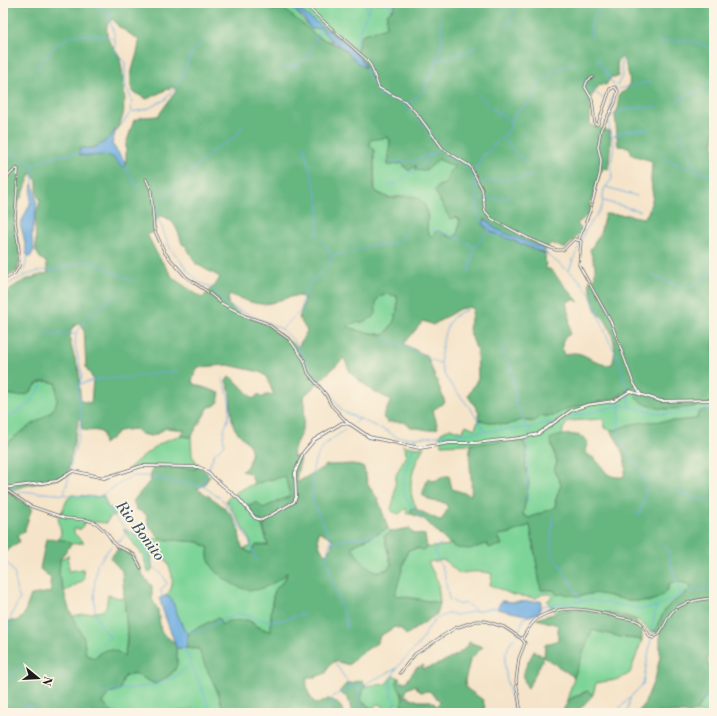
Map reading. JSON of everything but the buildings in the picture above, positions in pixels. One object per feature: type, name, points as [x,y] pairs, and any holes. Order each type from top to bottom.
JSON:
[{"type":"street","points":[[303,3],[366,59],[371,66],[379,88],[405,101],[418,115],[443,149],[470,166],[482,189],[484,209],[487,215],[500,224],[554,250],[563,250],[574,239],[579,239]]},
{"type":"street","points":[[594,77],[587,82],[585,87],[592,99],[595,124],[598,124],[602,117],[610,90],[615,87],[618,91],[615,104],[601,129],[598,147],[601,160],[600,174],[590,211],[579,239],[582,246],[579,266],[611,322],[633,382],[640,393]]},
{"type":"street","points":[[3,182],[15,169],[18,169],[15,221],[19,250],[19,266],[16,272],[3,280]]},
{"type":"street","points":[[146,179],[152,190],[154,229],[165,253],[186,277],[208,292],[221,304],[245,316],[266,323],[290,340],[303,358],[308,373],[326,395],[330,405],[348,423],[369,437],[416,447],[449,443],[475,443],[529,437],[550,426],[576,409],[587,405],[614,400],[630,391],[661,401],[714,400]]},
{"type":"street","points":[[4,488],[57,481],[73,471],[104,478],[142,466],[194,466],[203,469],[239,499],[255,518],[262,520],[294,502],[296,497],[296,470],[308,445],[325,432],[340,424],[348,423]]},
{"type":"street","points":[[4,488],[30,506],[65,518],[87,520],[96,523],[106,532],[116,546],[134,555],[141,568]]},
{"type":"street","points":[[522,639],[530,625],[538,617],[556,610],[566,609],[599,611],[636,620],[644,626],[650,637],[653,638],[659,634],[666,621],[676,608],[696,600],[714,598]]},
{"type":"street","points":[[400,673],[415,654],[455,628],[476,621],[501,626],[522,639],[525,644],[519,658],[516,681],[521,713]]},
{"type":"green space","points":[[3,3],[256,3],[273,10],[284,9],[318,37],[339,46],[365,68],[364,62],[356,53],[361,35],[386,27],[387,14],[395,7],[395,3],[714,3],[714,403],[673,409],[653,407],[635,397],[640,392],[635,385],[615,398],[566,409],[553,416],[540,416],[535,421],[521,420],[507,425],[478,420],[479,412],[468,396],[478,378],[477,351],[469,329],[473,309],[470,307],[459,309],[433,325],[423,321],[404,344],[427,356],[445,402],[433,410],[438,428],[428,430],[411,427],[404,422],[387,422],[383,417],[391,400],[373,391],[351,374],[344,358],[303,397],[304,423],[293,451],[293,456],[301,459],[296,483],[327,465],[354,464],[364,468],[368,485],[378,499],[388,528],[351,547],[369,568],[381,572],[387,570],[392,564],[384,536],[393,531],[410,528],[412,533],[425,535],[427,547],[422,550],[418,548],[408,550],[407,552],[395,595],[440,603],[437,614],[406,635],[401,629],[395,627],[380,636],[377,643],[360,654],[349,665],[335,661],[329,666],[326,673],[315,677],[307,677],[308,692],[315,702],[318,704],[328,699],[334,701],[345,713],[223,713],[216,688],[199,649],[186,648],[187,636],[191,631],[217,618],[220,619],[221,625],[228,621],[248,620],[256,626],[271,632],[271,612],[274,593],[287,575],[287,572],[273,583],[255,590],[248,590],[231,583],[215,570],[210,563],[208,555],[209,548],[199,542],[160,539],[148,524],[146,514],[136,509],[133,501],[150,481],[152,469],[155,465],[196,469],[199,465],[210,476],[204,485],[197,489],[216,501],[228,511],[239,531],[243,549],[251,553],[256,545],[268,545],[262,521],[256,519],[248,505],[257,502],[263,508],[290,496],[285,476],[254,484],[251,474],[242,471],[248,464],[251,449],[235,429],[233,424],[230,397],[226,381],[229,377],[233,378],[253,399],[259,394],[263,398],[265,395],[274,395],[266,376],[260,372],[228,365],[198,367],[192,381],[194,384],[220,393],[218,403],[209,407],[191,437],[180,436],[185,430],[166,428],[155,435],[150,436],[141,434],[135,429],[118,431],[104,444],[102,433],[82,429],[81,421],[79,419],[67,475],[53,480],[20,487],[10,492],[32,508],[24,532],[17,536],[20,541],[3,554],[3,489],[10,487],[3,483],[3,451],[6,445],[18,434],[54,409],[57,400],[56,383],[45,381],[38,383],[28,394],[18,396],[3,393],[2,328],[4,298],[17,284],[30,278],[48,273],[46,262],[40,258],[36,251],[35,218],[40,201],[37,192],[37,181],[31,173],[22,197],[18,201],[15,224],[20,253],[18,270],[3,280],[3,50],[7,46],[5,45],[6,39],[3,35]],"holes":[[[113,19],[118,26],[139,40],[131,73],[131,86],[133,92],[147,99],[172,87],[174,87],[176,91],[158,116],[143,117],[134,120],[126,144],[126,163],[122,168],[117,161],[107,155],[80,155],[81,148],[95,147],[108,140],[117,129],[124,113],[125,100],[120,59],[116,50],[109,41],[107,24]],[[622,57],[628,74],[629,83],[626,90],[618,95],[619,105],[615,116],[618,146],[629,147],[632,155],[652,161],[651,181],[653,197],[648,213],[643,218],[628,215],[605,214],[600,234],[590,250],[595,266],[595,277],[590,280],[589,283],[594,305],[597,312],[610,329],[614,341],[614,359],[612,364],[606,365],[578,353],[565,355],[563,353],[563,342],[570,334],[569,313],[566,303],[573,299],[579,302],[550,269],[546,269],[545,254],[487,230],[483,224],[485,219],[496,229],[545,251],[551,243],[565,249],[583,230],[577,224],[591,212],[590,204],[602,168],[608,169],[610,149],[609,131],[590,125],[591,97],[600,84],[606,85],[611,77],[618,77],[617,62]],[[388,137],[390,141],[388,166],[402,163],[409,171],[416,165],[416,170],[423,171],[429,168],[438,159],[455,167],[450,171],[445,184],[438,186],[435,191],[450,219],[455,217],[460,220],[457,235],[452,238],[439,231],[435,232],[432,237],[427,231],[427,212],[423,202],[419,199],[405,196],[389,198],[375,191],[374,149],[370,146],[370,140]],[[159,216],[168,219],[175,226],[182,244],[186,246],[196,264],[220,277],[216,284],[202,298],[173,278],[157,254],[147,234],[155,232],[156,220]],[[229,294],[259,304],[268,304],[293,296],[304,297],[299,318],[307,331],[298,347],[268,325],[238,313],[228,304]],[[388,294],[397,296],[397,312],[391,326],[384,335],[359,331],[347,326],[352,323],[364,322],[372,317],[376,313],[377,300],[381,296]],[[81,323],[84,330],[86,367],[93,379],[91,403],[81,401],[79,373],[71,345],[71,331],[74,326]],[[319,531],[333,539],[331,548],[325,554],[320,547],[318,537]]]},
{"type":"green space","points":[[256,3],[395,3],[396,6],[387,14],[387,27],[361,35],[356,53],[335,35],[314,22],[291,4],[295,11],[311,29],[321,28],[333,43],[318,37],[284,9],[273,10]]},
{"type":"green space","points":[[388,137],[390,141],[388,165],[402,163],[407,170],[417,163],[415,168],[416,170],[429,168],[438,159],[455,167],[450,171],[445,184],[438,186],[440,202],[448,213],[460,220],[457,235],[452,238],[439,231],[435,232],[432,238],[426,231],[428,215],[403,196],[389,198],[375,191],[374,150],[370,147],[369,140]]},
{"type":"green space","points":[[388,294],[397,296],[397,312],[391,326],[384,335],[359,331],[347,326],[375,304],[380,295]]},
{"type":"green space","points":[[45,381],[56,383],[59,393],[57,402],[45,417],[11,440],[3,451],[3,393],[16,396],[26,395],[41,382]]},
{"type":"green space","points":[[635,385],[640,392],[635,397],[665,409],[693,407],[714,403],[714,409],[704,410],[697,414],[698,417],[695,419],[628,425],[615,431],[604,428],[604,419],[568,421],[563,429],[562,436],[550,439],[557,462],[554,471],[561,484],[555,502],[556,507],[529,518],[522,515],[529,483],[525,471],[525,461],[471,444],[441,445],[440,434],[450,428],[462,432],[466,425],[475,429],[478,420],[507,425],[521,420],[531,422],[540,416],[553,416],[566,409],[615,398]]},
{"type":"green space","points":[[714,409],[714,657],[708,655],[708,663],[714,670],[714,691],[709,693],[694,713],[637,713],[644,705],[656,675],[660,656],[660,634],[654,632],[665,610],[670,604],[691,590],[691,586],[681,582],[670,583],[665,592],[658,598],[649,601],[628,600],[596,594],[578,596],[565,594],[557,595],[554,590],[541,590],[530,525],[511,533],[498,535],[502,545],[489,548],[487,544],[470,549],[456,548],[446,541],[424,519],[411,514],[411,509],[414,508],[441,521],[448,508],[445,503],[432,501],[422,495],[428,478],[434,481],[445,476],[449,476],[452,489],[471,495],[471,444],[523,439],[527,450],[525,464],[529,483],[523,515],[529,518],[556,507],[556,499],[561,484],[554,471],[557,462],[550,439],[570,434],[581,436],[588,442],[585,450],[588,455],[596,460],[609,475],[623,477],[625,472],[625,459],[617,440],[610,430],[615,430],[636,423],[695,419],[698,417],[697,414],[704,410]]},
{"type":"green space","points":[[180,436],[191,437],[192,456],[199,465],[197,469],[140,466],[128,469],[159,444],[166,440]]},
{"type":"green space","points":[[402,445],[416,448],[424,447],[420,453],[412,476],[411,492],[416,509],[411,510],[411,514],[407,514],[406,508],[399,514],[393,512],[391,509],[394,498],[396,475],[406,455],[405,448]]},
{"type":"green space","points":[[285,476],[291,496],[263,508],[262,526],[268,545],[255,547],[251,553],[243,549],[250,547],[251,544],[248,536],[226,500],[246,487]]},
{"type":"green space","points":[[72,495],[99,497],[103,495],[108,508],[115,508],[117,510],[115,516],[111,516],[106,523],[85,521],[81,529],[74,529],[74,533],[84,543],[70,544],[57,539],[60,537],[61,532],[58,517],[67,500]]},
{"type":"green space","points":[[526,525],[530,525],[541,590],[554,590],[561,593],[578,596],[598,593],[626,600],[648,602],[655,599],[668,589],[670,583],[672,582],[678,582],[691,586],[691,590],[668,608],[661,617],[654,632],[639,621],[622,615],[598,611],[574,610],[556,613],[547,601],[553,596],[551,594],[543,594],[536,598],[513,595],[490,585],[492,574],[485,572],[467,572],[460,574],[444,560],[428,562],[438,582],[440,603],[395,595],[408,550],[450,545],[450,543],[464,548],[487,544],[489,548],[498,535],[511,533]]},
{"type":"green space","points":[[388,528],[390,533],[384,536],[391,566],[384,570],[373,570],[363,563],[351,547]]},
{"type":"green space","points":[[123,529],[144,538],[199,542],[266,586],[283,577],[286,571],[285,578],[275,590],[273,596],[271,618],[272,632],[256,626],[251,621],[221,625],[217,618],[188,635],[183,628],[171,598],[165,596],[170,591],[172,584],[172,576],[167,561],[157,549],[151,546],[152,570],[150,572],[148,571],[143,556]]},
{"type":"green space","points":[[46,539],[65,540],[71,544],[60,559],[59,574],[69,609],[84,639],[86,655],[94,658],[105,650],[112,650],[124,656],[127,644],[127,631],[122,571],[110,558],[118,549],[130,551],[135,556],[143,576],[152,586],[152,599],[158,610],[161,632],[175,643],[177,664],[173,672],[155,684],[134,673],[124,677],[120,690],[109,694],[103,704],[114,713],[3,713],[3,621],[16,621],[23,617],[31,595],[51,592],[51,578],[40,569]]},
{"type":"green space","points":[[68,555],[69,571],[83,569],[84,580],[64,592],[59,574],[60,560]]},
{"type":"green space","points":[[108,595],[124,599],[127,635],[126,649],[124,656],[101,652],[94,658],[86,655],[84,639],[72,616],[102,611],[106,607]]},
{"type":"green space","points":[[566,610],[592,610],[628,618],[635,620],[642,630],[642,640],[592,630],[574,677],[544,657],[545,645],[558,640],[558,625],[536,619]]},
{"type":"green space","points":[[592,630],[642,640],[630,673],[620,679],[596,683],[593,695],[586,691],[570,699],[566,703],[577,668]]},
{"type":"green space","points":[[469,642],[483,647],[470,660],[465,681],[466,688],[483,700],[485,708],[475,713],[441,713],[440,711],[437,713],[403,713],[402,692],[397,686],[397,681],[399,678],[401,682],[406,682],[416,668],[424,665],[422,669],[434,666],[455,656],[466,647]],"holes":[[[416,685],[417,689],[421,692],[429,691],[440,701],[437,706],[431,701],[418,701],[407,696],[404,698],[407,689]]]},
{"type":"green space","points":[[176,648],[199,649],[219,696],[223,713],[198,713],[192,709],[167,713],[114,713],[103,704],[108,694],[120,689],[124,677],[134,673],[155,684],[171,674],[176,667],[177,662]]},
{"type":"green space","points":[[534,651],[544,657],[528,688],[525,683],[524,674]]},
{"type":"green space","points":[[393,675],[399,678],[397,681],[403,699],[402,711],[396,703],[393,707],[393,713],[387,713],[382,705],[377,704],[373,709],[363,702],[360,698],[365,686],[386,684]]},
{"type":"green space","points":[[362,680],[365,686],[361,698],[365,704],[373,709],[374,713],[352,713],[348,698],[339,692],[346,684]]},
{"type":"green space","points":[[588,691],[593,695],[576,713],[561,713],[570,699]]},
{"type":"green space","points":[[714,691],[714,713],[694,713],[709,693]]},
{"type":"water","points":[[291,4],[345,43],[360,58],[366,67],[357,62],[344,49],[329,38],[321,28],[311,29],[303,17],[290,7]]},
{"type":"water","points":[[116,129],[112,144],[126,163],[124,168],[112,157],[100,155],[87,156],[79,154],[80,148],[86,149],[97,147],[105,142]]},
{"type":"water","points":[[32,184],[36,196],[36,209],[32,236],[34,250],[30,257],[27,255],[20,225],[30,204]]},
{"type":"water","points":[[485,219],[496,229],[541,248],[548,255],[492,232],[483,224]]},
{"type":"water","points":[[165,596],[171,598],[183,628],[188,635],[186,648],[176,648],[160,601],[160,598]]},
{"type":"water","points":[[501,601],[541,601],[540,611],[530,616],[497,609]]},
{"type":"waterway","points":[[88,3],[107,13]]},
{"type":"waterway","points":[[110,3],[108,13],[115,38],[115,49],[125,63],[125,84],[132,101],[131,112],[116,132]]},
{"type":"waterway","points":[[287,3],[291,5]]},
{"type":"waterway","points":[[365,3],[367,12]]},
{"type":"waterway","points":[[353,51],[363,22],[372,3]]},
{"type":"waterway","points":[[384,3],[395,7]]},
{"type":"waterway","points":[[464,3],[465,10]]},
{"type":"waterway","points":[[506,27],[518,3]]},
{"type":"waterway","points":[[592,38],[590,28],[592,19],[603,3]]},
{"type":"waterway","points":[[406,106],[424,91],[437,60],[442,44],[441,20]]},
{"type":"waterway","points":[[281,66],[295,67],[307,58],[321,28]]},
{"type":"waterway","points":[[35,70],[54,48],[72,36],[88,35],[114,38]]},
{"type":"waterway","points":[[132,112],[147,109],[166,99],[184,73],[191,54],[205,40]]},
{"type":"waterway","points":[[658,42],[693,41],[714,50]]},
{"type":"waterway","points":[[438,60],[467,52],[476,46]]},
{"type":"waterway","points":[[3,52],[9,48]]},
{"type":"waterway","points":[[598,60],[614,85]]},
{"type":"waterway","points":[[617,86],[622,76],[621,60]]},
{"type":"waterway","points":[[474,172],[480,159],[508,131],[515,113],[529,103],[537,86],[557,69],[572,63]]},
{"type":"waterway","points":[[365,68],[379,95],[398,101],[409,109],[429,131],[442,152],[469,169],[475,178],[478,212],[482,223]]},
{"type":"waterway","points":[[677,102],[684,96],[706,88],[710,84],[714,73]]},
{"type":"waterway","points":[[619,89],[650,82]]},
{"type":"waterway","points":[[587,86],[605,100]]},
{"type":"waterway","points":[[610,110],[611,100],[616,89]]},
{"type":"waterway","points":[[477,93],[488,106],[510,121]]},
{"type":"waterway","points":[[611,116],[621,111],[656,107]]},
{"type":"waterway","points":[[569,270],[585,231],[602,207],[604,189],[612,179],[611,165],[614,144],[609,127],[610,115]]},
{"type":"waterway","points":[[243,124],[238,135],[212,151],[158,206],[158,218],[170,248],[190,273],[201,283],[213,288],[224,301],[232,307],[282,329],[295,342],[312,372],[326,386],[342,411],[387,431],[396,437],[416,438],[532,427],[554,421]]},
{"type":"waterway","points":[[614,136],[624,131],[649,129]]},
{"type":"waterway","points":[[678,131],[685,142],[696,170]]},
{"type":"waterway","points":[[502,138],[526,163]]},
{"type":"waterway","points":[[282,329],[301,310],[303,296],[310,282],[329,265],[331,256],[326,245],[317,235],[319,203],[304,147]]},
{"type":"waterway","points":[[3,149],[33,165]]},
{"type":"waterway","points":[[389,185],[397,183],[409,173],[418,170],[432,154],[439,149]]},
{"type":"waterway","points":[[33,165],[53,156],[81,153]]},
{"type":"waterway","points":[[382,161],[410,162],[431,154]]},
{"type":"waterway","points":[[664,157],[675,164],[714,176]]},
{"type":"waterway","points":[[33,166],[33,185]]},
{"type":"waterway","points":[[124,167],[139,189]]},
{"type":"waterway","points":[[475,184],[490,180],[516,179],[531,175]]},
{"type":"waterway","points":[[606,187],[637,196]]},
{"type":"waterway","points":[[479,199],[499,199],[510,197]]},
{"type":"waterway","points":[[604,201],[640,211]]},
{"type":"waterway","points":[[332,256],[377,245],[394,244],[402,238],[406,229]]},
{"type":"waterway","points":[[433,230],[458,237],[474,247]]},
{"type":"waterway","points":[[488,230],[493,235],[501,236]]},
{"type":"waterway","points":[[469,272],[474,248],[488,231]]},
{"type":"waterway","points":[[546,254],[577,277],[590,295],[610,343],[619,359],[627,390]]},
{"type":"waterway","points":[[23,275],[28,255]]},
{"type":"waterway","points":[[3,288],[28,274],[44,270],[56,270],[87,260],[133,281]]},
{"type":"waterway","points":[[651,275],[680,287],[687,288],[700,282],[714,264]]},
{"type":"waterway","points":[[69,470],[79,436],[81,420],[78,391],[82,375],[75,345],[76,334],[87,317],[117,294]]},
{"type":"waterway","points":[[467,310],[456,315],[448,324],[442,346],[441,364],[446,378],[471,409],[486,432]]},
{"type":"waterway","points":[[45,333],[75,334]]},
{"type":"waterway","points":[[385,338],[441,364]]},
{"type":"waterway","points":[[500,346],[511,368],[516,404],[526,427]]},
{"type":"waterway","points":[[80,384],[103,378],[127,378],[163,372],[179,372]]},
{"type":"waterway","points":[[208,471],[214,454],[225,444],[223,435],[228,419],[229,400],[222,378]]},
{"type":"waterway","points":[[3,420],[29,404],[42,385]]},
{"type":"waterway","points":[[628,394],[630,405]]},
{"type":"waterway","points":[[620,405],[620,435],[627,451],[641,471],[645,483],[645,496],[638,517]]},
{"type":"waterway","points":[[562,419],[620,405],[663,414],[714,409]]},
{"type":"waterway","points":[[353,424],[360,419]]},
{"type":"waterway","points":[[347,629],[331,573],[325,560],[331,540],[313,502],[312,473],[315,460],[324,445],[350,426]]},
{"type":"waterway","points":[[528,435],[529,428]]},
{"type":"waterway","points":[[414,445],[415,439]]},
{"type":"waterway","points":[[527,503],[528,439]]},
{"type":"waterway","points":[[413,449],[404,474],[403,486],[407,500],[418,513],[421,520]]},
{"type":"waterway","points":[[64,493],[70,474]]},
{"type":"waterway","points":[[203,485],[207,474]]},
{"type":"waterway","points":[[10,488],[17,491],[96,497],[102,495],[130,477],[135,476],[149,476],[163,480],[203,486],[224,501],[249,541],[257,561]]},
{"type":"waterway","name":"Rio Bonito","points":[[3,485],[7,487]]},
{"type":"waterway","points":[[676,491],[701,500],[714,500]]},
{"type":"waterway","name":"Rio Bonito","points":[[102,496],[114,517],[136,538],[152,566],[162,574],[167,583],[161,590],[162,597]]},
{"type":"waterway","points":[[553,516],[551,539],[553,554],[581,600]]},
{"type":"waterway","points":[[115,542],[121,540],[128,531]]},
{"type":"waterway","points":[[332,542],[380,534]]},
{"type":"waterway","points":[[662,543],[669,551],[670,561],[680,593]]},
{"type":"waterway","points":[[441,544],[437,546],[435,553],[444,572],[449,599],[459,605],[465,603],[477,611]]},
{"type":"waterway","points":[[96,650],[110,637],[102,627],[95,613],[94,588],[97,565],[112,545]]},
{"type":"waterway","points":[[3,559],[13,570],[17,592],[20,598],[12,614],[8,629]]},
{"type":"waterway","points":[[541,606],[591,600],[639,609],[656,607],[689,590],[714,590]]},
{"type":"waterway","points":[[518,635],[524,618],[543,612],[553,605]]},
{"type":"waterway","points":[[400,713],[391,694],[391,681],[398,666],[420,642],[433,622],[449,613],[456,615],[498,607]]},
{"type":"waterway","points":[[651,636],[656,607]]},
{"type":"waterway","points":[[185,632],[201,631],[222,620],[238,614],[267,621],[281,620],[304,614]]},
{"type":"waterway","points":[[514,638],[508,647],[505,665],[515,713]]},
{"type":"waterway","points":[[615,713],[643,684],[651,639]]},
{"type":"waterway","name":"Rio Bonito","points":[[184,647],[212,713]]},
{"type":"waterway","points":[[335,663],[351,687]]},
{"type":"waterway","points":[[3,682],[23,665]]},
{"type":"waterway","points":[[102,692],[158,684],[179,674],[190,665]]},
{"type":"waterway","points":[[328,713],[333,696],[351,688],[359,687],[397,668]]},
{"type":"waterway","points":[[359,687],[359,702],[364,713]]},
{"type":"waterway","points":[[702,697],[708,708],[714,711]]},
{"type":"waterway","points":[[627,713],[630,698]]},
{"type":"waterway","points":[[13,713],[26,705],[39,713]]}]
